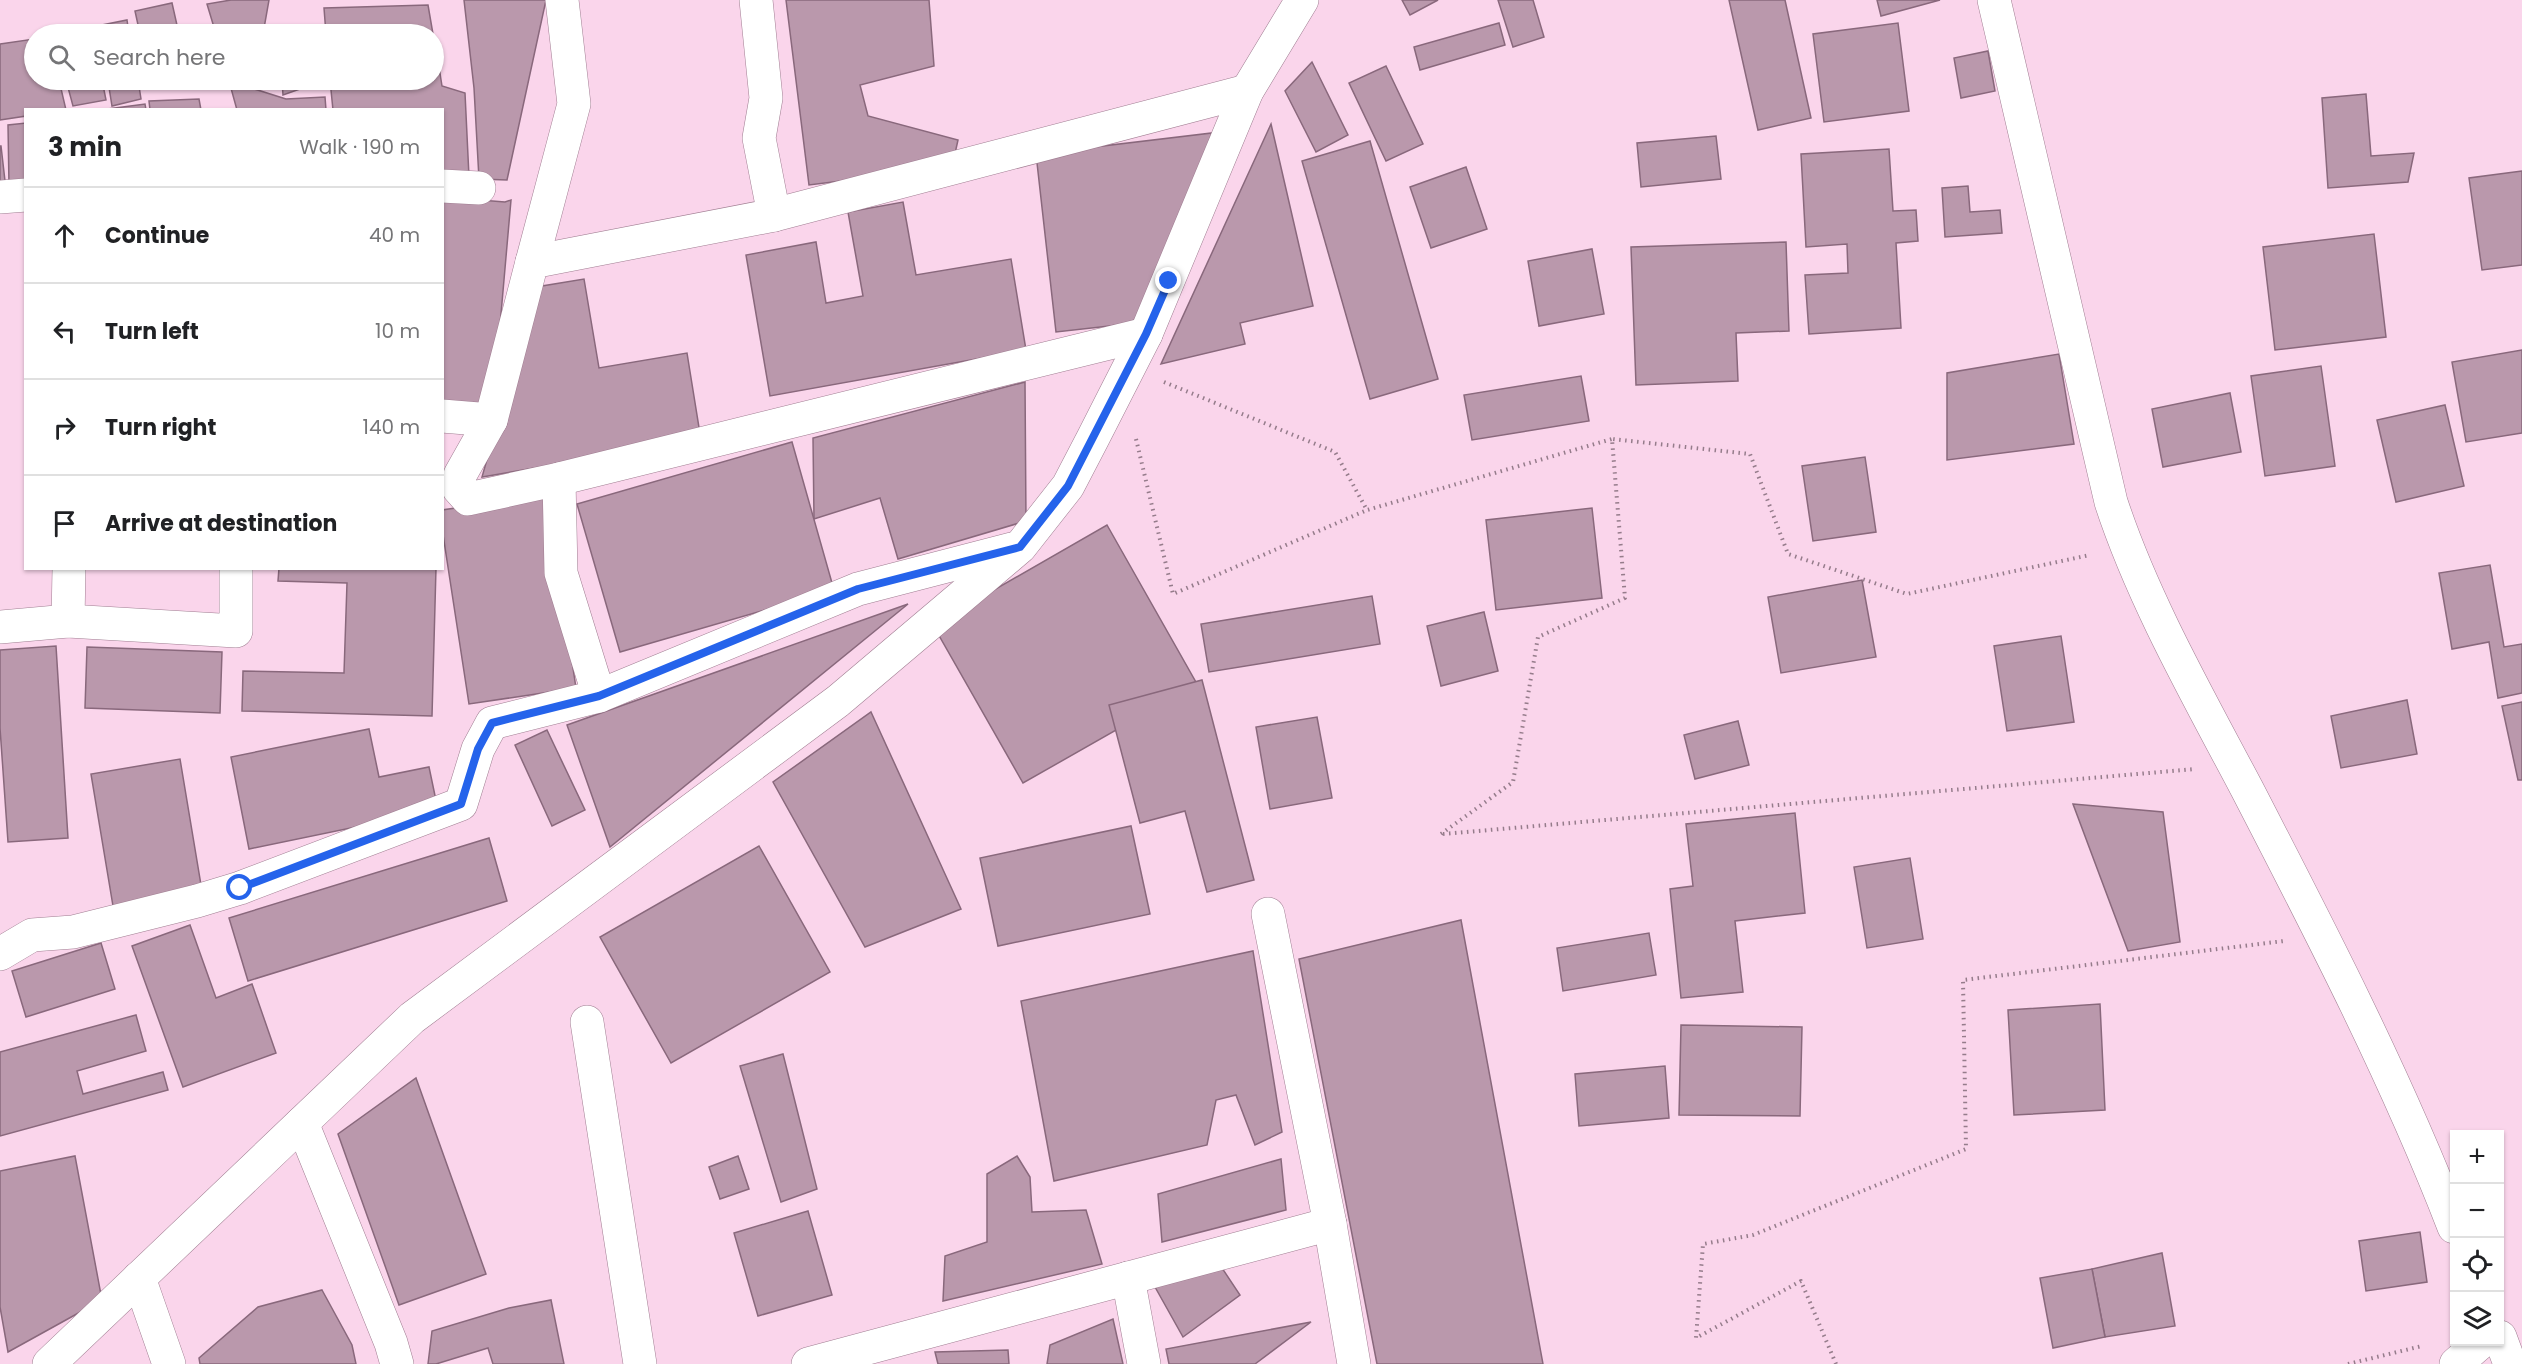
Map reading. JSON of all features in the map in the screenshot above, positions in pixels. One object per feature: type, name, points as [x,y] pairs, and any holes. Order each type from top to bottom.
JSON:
[{"type":"street","points":[[562,0],[574,104],[491,420],[460,475],[459,489],[468,499],[559,479],[1146,334]]},
{"type":"street","points":[[756,0],[766,98],[759,138],[774,214]]},
{"type":"street","points":[[49,1364],[412,1018],[838,701],[1020,547],[1068,486],[1146,334],[1247,91],[1302,0]]},
{"type":"street","points":[[1994,0],[2111,502],[2126,547],[2211,719],[2323,936],[2436,1179],[2450,1216]]},
{"type":"street","points":[[532,261],[774,214],[1247,91]]},
{"type":"street","points":[[444,186],[479,188]]},
{"type":"street","points":[[0,197],[24,195]]},
{"type":"street","points":[[444,416],[491,420]]},
{"type":"street","points":[[559,479],[561,573],[599,696]]},
{"type":"street","points":[[0,954],[32,935],[73,932],[240,888],[461,804],[478,749],[492,723],[599,696],[858,589],[1020,547]]},
{"type":"street","points":[[68,621],[69,570]]},
{"type":"street","points":[[0,627],[68,621],[236,631],[236,570]]},
{"type":"street","points":[[1268,914],[1330,1224],[1354,1364]]},
{"type":"street","points":[[587,1022],[640,1364]]},
{"type":"street","points":[[302,1123],[391,1343],[397,1364]]},
{"type":"street","points":[[808,1364],[1330,1224]]},
{"type":"street","points":[[139,1278],[169,1364]]},
{"type":"street","points":[[1128,1278],[1144,1364]]},
{"type":"street","points":[[2445,1354],[2467,1346]]},
{"type":"street","points":[[2503,1346],[2510,1364]]},
{"type":"path","points":[[1159,392],[1165,382],[1335,452],[1367,510]]},
{"type":"path","points":[[1135,433],[1173,594],[1367,510],[1612,439],[1750,454],[1788,554],[1907,594],[2126,547]]},
{"type":"path","points":[[1612,439],[1625,598],[1538,637],[1513,782],[1441,834],[2204,768]]},
{"type":"path","points":[[1836,1364],[1801,1281],[1696,1338],[1703,1244],[1753,1235],[1966,1149],[1963,980],[2323,936]]},
{"type":"path","points":[[2348,1364],[2445,1354]]},
{"type":"building","points":[[231,0],[269,0],[265,24],[213,24],[207,4]]},
{"type":"building","points":[[464,0],[546,0],[507,180],[479,179],[474,88]]},
{"type":"building","points":[[786,0],[929,0],[934,66],[860,85],[868,116],[958,140],[952,167],[809,185]]},
{"type":"building","points":[[1402,0],[1438,0],[1410,15]]},
{"type":"building","points":[[1498,0],[1533,0],[1544,37],[1513,47]]},
{"type":"building","points":[[1729,0],[1785,0],[1811,118],[1758,130]]},
{"type":"building","points":[[1877,0],[1940,0],[1881,16]]},
{"type":"building","points":[[172,3],[177,24],[138,24],[135,11]]},
{"type":"building","points":[[428,5],[431,24],[325,24],[324,8]]},
{"type":"building","points":[[127,20],[128,24],[107,24]]},
{"type":"building","points":[[1499,23],[1505,45],[1420,70],[1414,47]]},
{"type":"building","points":[[1898,23],[1909,111],[1824,122],[1813,34]]},
{"type":"building","points":[[24,40],[24,90],[61,90],[66,108],[24,108],[24,116],[0,120],[0,44]]},
{"type":"building","points":[[1988,51],[1995,91],[1961,98],[1954,58]]},
{"type":"building","points":[[1312,62],[1348,135],[1316,152],[1285,91]]},
{"type":"building","points":[[1386,66],[1423,144],[1386,161],[1349,83]]},
{"type":"building","points":[[444,87],[465,93],[469,177],[444,176],[444,108],[333,108],[331,90],[444,90]]},
{"type":"building","points":[[69,90],[104,90],[106,100],[73,106]]},
{"type":"building","points":[[109,90],[140,90],[141,99],[112,106]]},
{"type":"building","points":[[231,90],[258,90],[286,99],[325,97],[326,108],[236,108]]},
{"type":"building","points":[[283,90],[297,90],[283,95]]},
{"type":"building","points":[[2366,94],[2371,156],[2414,153],[2408,182],[2328,188],[2322,98]]},
{"type":"building","points":[[199,99],[201,108],[150,108],[149,101]]},
{"type":"building","points":[[145,104],[146,108],[115,108]]},
{"type":"building","points":[[24,123],[24,180],[9,186],[8,125]]},
{"type":"building","points":[[1271,124],[1313,306],[1240,323],[1245,344],[1161,364]]},
{"type":"building","points":[[1212,133],[1145,322],[1056,332],[1036,154]]},
{"type":"building","points":[[1716,136],[1721,179],[1641,187],[1637,143]]},
{"type":"building","points":[[1370,141],[1438,379],[1370,399],[1302,161]]},
{"type":"building","points":[[1,146],[5,181],[0,181]]},
{"type":"building","points":[[1889,149],[1893,211],[1916,210],[1918,241],[1896,243],[1901,328],[1809,334],[1805,275],[1848,273],[1847,244],[1806,247],[1801,154]]},
{"type":"building","points":[[1466,167],[1487,229],[1431,248],[1410,187]]},
{"type":"building","points":[[2522,171],[2522,265],[2482,270],[2469,178]]},
{"type":"building","points":[[1968,186],[1970,212],[2000,210],[2002,233],[1945,237],[1942,188]]},
{"type":"building","points":[[444,197],[505,202],[511,200],[493,405],[444,401]]},
{"type":"building","points":[[903,202],[916,275],[1011,259],[1026,350],[770,396],[746,255],[816,242],[826,303],[863,296],[848,212]]},
{"type":"building","points":[[2374,234],[2386,337],[2275,350],[2263,247]]},
{"type":"building","points":[[1786,242],[1789,331],[1736,333],[1738,381],[1636,385],[1631,247]]},
{"type":"building","points":[[1592,249],[1604,314],[1539,326],[1528,261]]},
{"type":"building","points":[[584,279],[599,368],[687,353],[701,440],[482,477],[536,287]]},
{"type":"building","points":[[2522,350],[2522,433],[2466,442],[2452,362]]},
{"type":"building","points":[[2059,354],[2074,444],[1947,460],[1947,373]]},
{"type":"building","points":[[2321,366],[2335,466],[2265,476],[2251,376]]},
{"type":"building","points":[[1581,376],[1589,421],[1472,440],[1464,395]]},
{"type":"building","points":[[1025,382],[1026,521],[898,559],[880,498],[814,519],[813,438]]},
{"type":"building","points":[[2230,393],[2241,452],[2163,467],[2152,409]]},
{"type":"building","points":[[2445,405],[2464,486],[2396,502],[2377,420]]},
{"type":"building","points":[[792,442],[834,590],[620,652],[577,504]]},
{"type":"building","points":[[1865,457],[1876,532],[1813,541],[1802,466]]},
{"type":"building","points":[[547,495],[576,688],[469,704],[444,541],[444,510]]},
{"type":"building","points":[[1592,508],[1602,598],[1496,610],[1486,520]]},
{"type":"building","points":[[1107,525],[1197,684],[1023,783],[933,625]]},
{"type":"building","points":[[2490,565],[2504,647],[2522,644],[2522,693],[2498,698],[2489,642],[2452,649],[2439,573]]},
{"type":"building","points":[[279,570],[436,570],[432,716],[242,711],[243,671],[344,673],[347,583],[278,581]]},
{"type":"building","points":[[1862,580],[1876,657],[1781,673],[1768,597]]},
{"type":"building","points":[[1372,596],[1380,644],[1209,672],[1201,624]]},
{"type":"building","points":[[908,604],[610,847],[567,725]]},
{"type":"building","points":[[1484,612],[1498,671],[1441,686],[1427,626]]},
{"type":"building","points":[[2061,636],[2074,722],[2007,731],[1994,646]]},
{"type":"building","points":[[56,646],[68,838],[8,842],[0,728],[0,650]]},
{"type":"building","points":[[87,647],[222,652],[220,713],[85,708]]},
{"type":"building","points":[[1202,680],[1254,880],[1207,892],[1185,811],[1140,823],[1109,705]]},
{"type":"building","points":[[2407,700],[2417,754],[2341,768],[2331,716]]},
{"type":"building","points":[[2522,702],[2522,780],[2518,780],[2502,706]]},
{"type":"building","points":[[871,712],[961,909],[865,947],[773,782]]},
{"type":"building","points":[[1317,717],[1332,798],[1270,809],[1256,727]]},
{"type":"building","points":[[1738,721],[1749,765],[1695,779],[1684,735]]},
{"type":"building","points":[[369,729],[379,777],[429,767],[438,810],[249,849],[231,757]]},
{"type":"building","points":[[547,730],[585,810],[552,826],[515,745]]},
{"type":"building","points":[[180,759],[202,891],[113,906],[91,774]]},
{"type":"building","points":[[2073,804],[2163,812],[2180,942],[2128,951]]},
{"type":"building","points":[[1795,813],[1805,913],[1735,921],[1743,992],[1681,998],[1670,889],[1693,886],[1686,824]]},
{"type":"building","points":[[1131,826],[1150,914],[998,946],[980,858]]},
{"type":"building","points":[[489,838],[507,901],[248,981],[229,918]]},
{"type":"building","points":[[759,846],[830,972],[671,1063],[600,937]]},
{"type":"building","points":[[1910,858],[1923,939],[1867,948],[1854,867]]},
{"type":"building","points":[[1461,920],[1543,1364],[1377,1364],[1299,959]]},
{"type":"building","points":[[190,925],[216,998],[252,984],[276,1053],[183,1087],[132,946]]},
{"type":"building","points":[[1649,933],[1656,975],[1563,991],[1557,948]]},
{"type":"building","points":[[101,943],[115,989],[26,1017],[12,971]]},
{"type":"building","points":[[1253,951],[1282,1132],[1255,1145],[1236,1095],[1216,1100],[1207,1145],[1054,1181],[1021,1001]]},
{"type":"building","points":[[2100,1004],[2105,1110],[2014,1115],[2008,1010]]},
{"type":"building","points":[[136,1015],[146,1051],[77,1071],[83,1094],[163,1072],[168,1090],[0,1136],[0,1052]]},
{"type":"building","points":[[1681,1025],[1802,1027],[1800,1116],[1679,1115]]},
{"type":"building","points":[[783,1054],[817,1189],[781,1202],[740,1066]]},
{"type":"building","points":[[1665,1066],[1669,1118],[1579,1126],[1575,1074]]},
{"type":"building","points":[[416,1078],[486,1274],[399,1305],[338,1134]]},
{"type":"building","points":[[75,1156],[102,1300],[8,1352],[0,1307],[0,1171]]},
{"type":"building","points":[[738,1156],[749,1189],[720,1199],[709,1167]]},
{"type":"building","points":[[1017,1156],[1030,1177],[1032,1212],[1086,1210],[1102,1264],[943,1301],[945,1256],[987,1242],[987,1174]]},
{"type":"building","points":[[1281,1159],[1286,1210],[1162,1242],[1158,1194]]},
{"type":"building","points":[[808,1211],[832,1295],[758,1316],[734,1233]]},
{"type":"building","points":[[2420,1232],[2427,1282],[2366,1291],[2359,1241]]},
{"type":"building","points":[[2162,1253],[2175,1326],[2105,1337],[2092,1269]]},
{"type":"building","points":[[1220,1265],[1240,1295],[1183,1337],[1155,1287]]},
{"type":"building","points":[[2092,1269],[2105,1337],[2053,1348],[2040,1278]]},
{"type":"building","points":[[322,1290],[352,1345],[356,1364],[200,1364],[199,1358],[258,1307]]},
{"type":"building","points":[[551,1300],[564,1364],[493,1364],[488,1348],[436,1364],[428,1364],[432,1331],[509,1308]]},
{"type":"building","points":[[1113,1319],[1123,1364],[1047,1364],[1050,1345]]},
{"type":"building","points":[[1311,1322],[1255,1364],[1169,1364],[1166,1349]]},
{"type":"building","points":[[1008,1350],[1009,1364],[938,1364],[935,1352]]},
{"type":"route","points":[[240,888],[461,804],[478,749],[492,723],[599,696],[858,589],[1020,547],[1068,486],[1146,334],[1169,281]]}]
